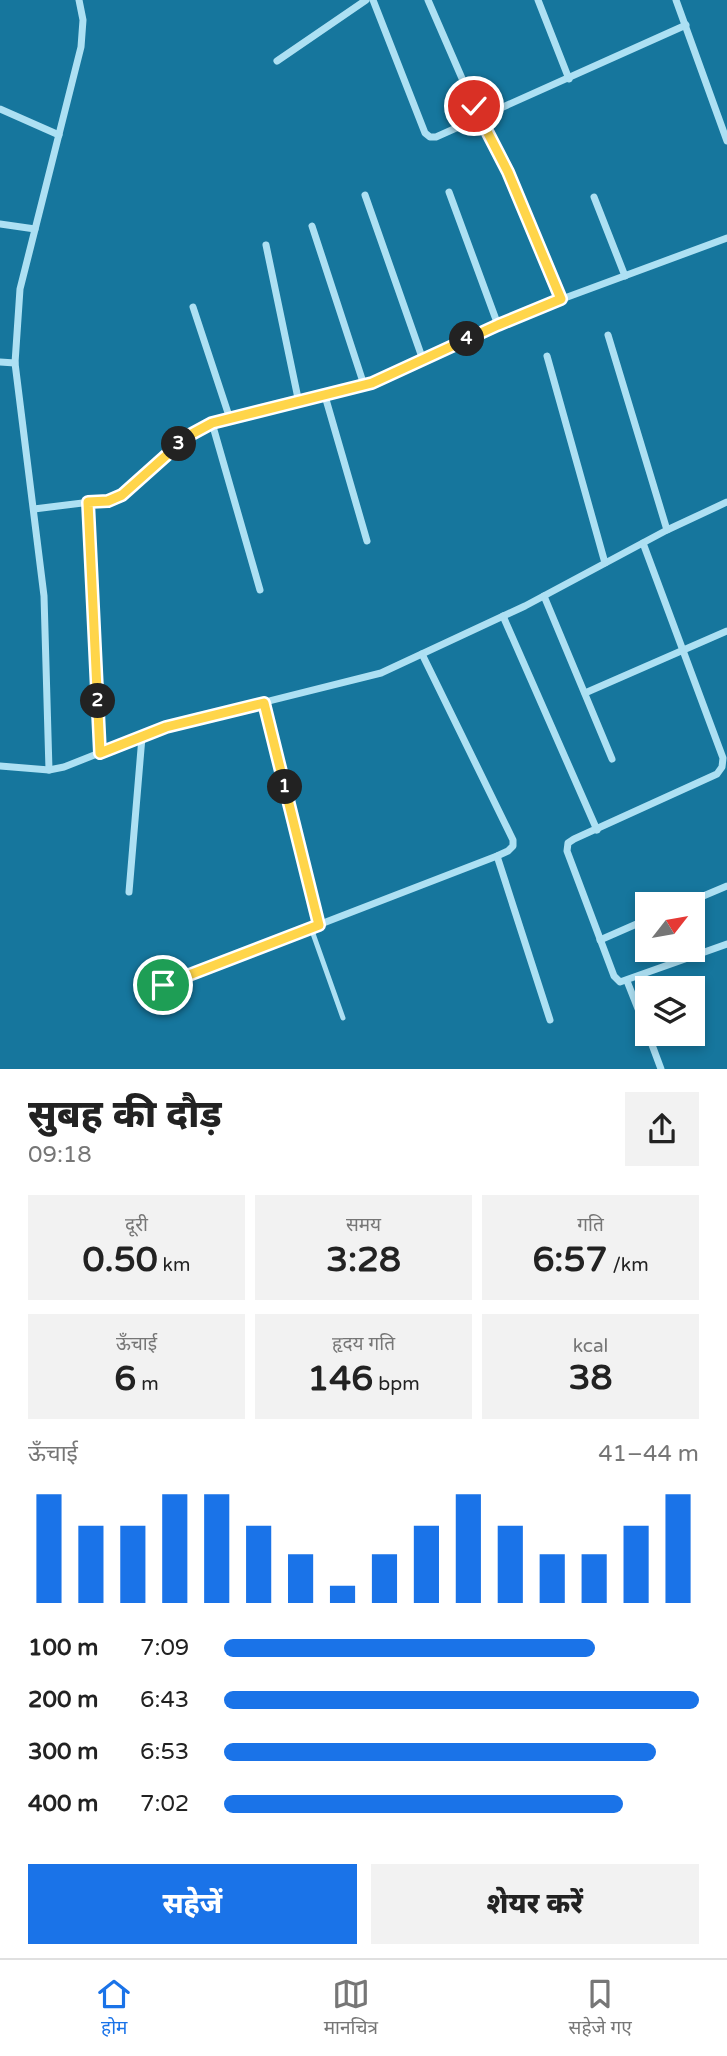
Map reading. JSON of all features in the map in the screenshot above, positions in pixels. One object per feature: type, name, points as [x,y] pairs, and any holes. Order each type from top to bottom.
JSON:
[{"type":"street","points":[[49,770],[44,596],[15,363],[20,289],[81,47],[83,20],[79,0]]},
{"type":"street","points":[[277,61],[366,0]]},
{"type":"street","points":[[373,0],[425,133],[430,137],[436,137],[480,118],[686,25]]},
{"type":"street","points":[[428,0],[480,118],[508,172],[561,299]]},
{"type":"street","points":[[538,0],[569,79]]},
{"type":"street","points":[[676,0],[727,141]]},
{"type":"street","points":[[0,109],[59,135]]},
{"type":"street","points":[[449,192],[498,325]]},
{"type":"street","points":[[365,195],[423,360]]},
{"type":"street","points":[[594,197],[625,276]]},
{"type":"street","points":[[0,224],[35,229]]},
{"type":"street","points":[[312,226],[364,385]]},
{"type":"street","points":[[34,509],[108,501],[122,495],[188,436],[212,423],[364,385],[561,299],[727,239]]},
{"type":"street","points":[[266,245],[299,403]]},
{"type":"street","points":[[193,307],[230,419]]},
{"type":"street","points":[[608,335],[667,530]]},
{"type":"street","points":[[547,356],[605,563]]},
{"type":"street","points":[[0,362],[15,363]]},
{"type":"street","points":[[325,396],[367,541]]},
{"type":"street","points":[[212,423],[260,590]]},
{"type":"street","points":[[88,502],[100,753]]},
{"type":"street","points":[[0,766],[49,770],[64,767],[166,727],[381,673],[544,596],[667,530],[727,502]]},
{"type":"street","points":[[643,543],[723,758],[722,766],[717,774],[573,839],[568,843],[567,851],[614,976],[620,982],[727,944]]},
{"type":"street","points":[[544,596],[612,759]]},
{"type":"street","points":[[503,616],[597,830]]},
{"type":"street","points":[[584,693],[727,631]]},
{"type":"street","points":[[163,985],[497,856],[513,846],[513,840],[422,654]]},
{"type":"street","points":[[264,703],[315,926]]},
{"type":"street","points":[[129,892],[142,737]]},
{"type":"street","points":[[497,856],[550,1020]]},
{"type":"street","points":[[705,895],[727,886]]},
{"type":"street","points":[[600,940],[635,925]]},
{"type":"street","points":[[627,981],[635,1001]]},
{"type":"street","points":[[652,1046],[661,1069]]},
{"type":"lane","points":[[315,926],[343,1018]]},
{"type":"route","points":[[163,985],[319,925],[264,703],[166,727],[100,753],[88,502],[108,501],[122,495],[200,428],[372,383],[561,299],[508,172],[474,106]]}]
